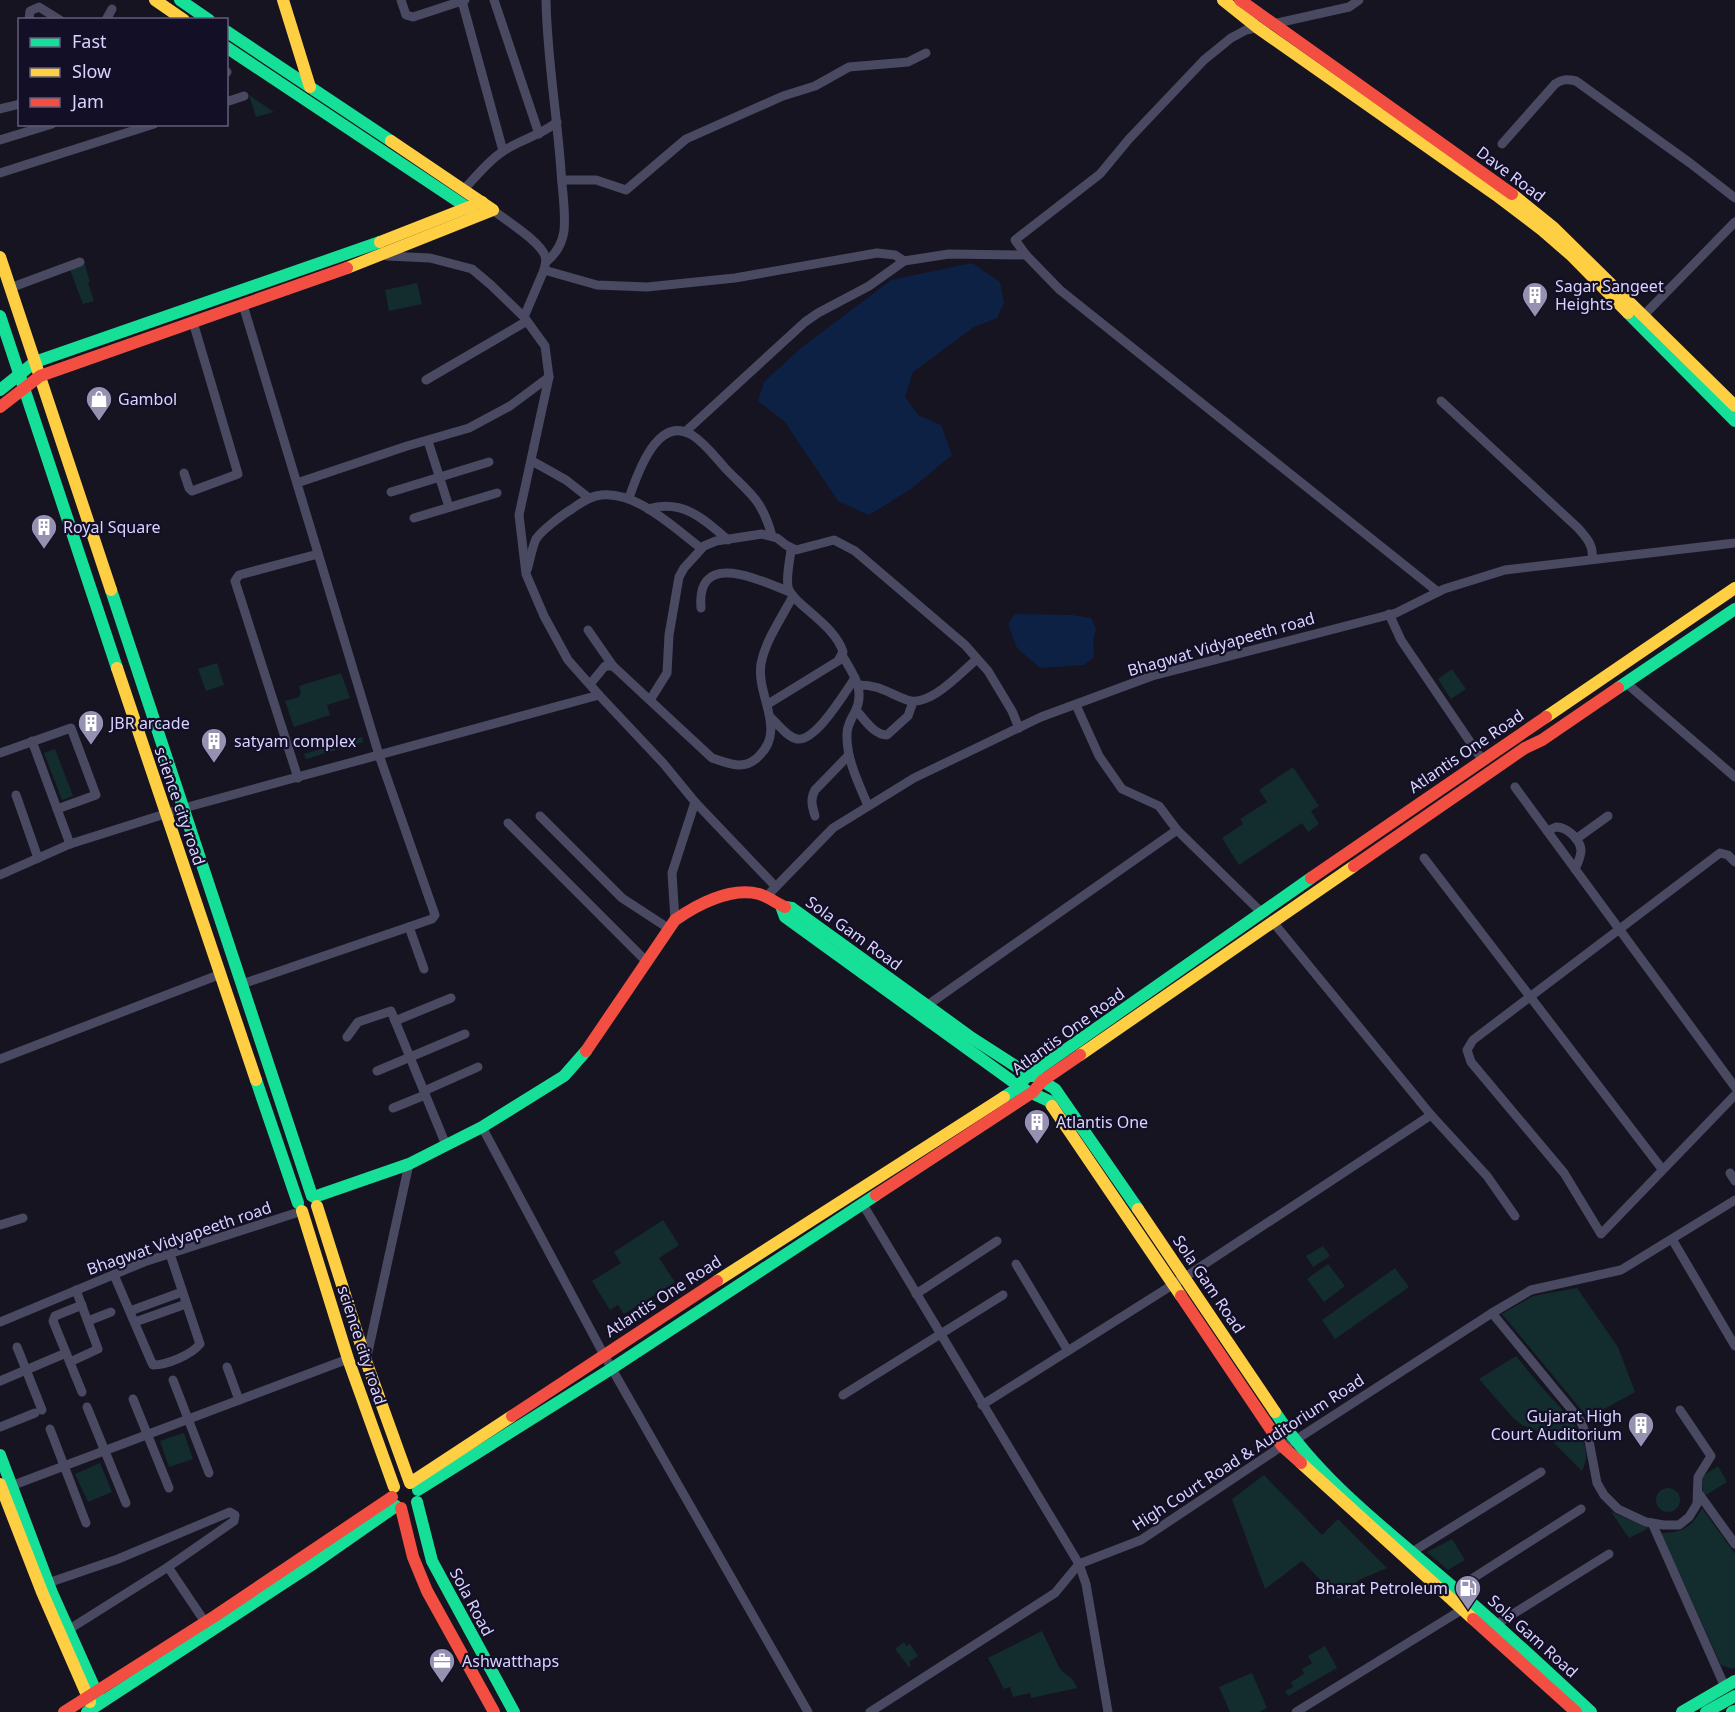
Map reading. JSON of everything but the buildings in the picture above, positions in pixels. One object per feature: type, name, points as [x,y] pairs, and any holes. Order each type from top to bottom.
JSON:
[{"type":"street","points":[[155,0],[181,18]]},
{"type":"street","points":[[180,0],[206,18]]},
{"type":"street","points":[[283,0],[310,87]]},
{"type":"street","points":[[400,0],[406,15],[412,18],[464,1],[502,151]]},
{"type":"street","points":[[494,0],[539,134]]},
{"type":"street","points":[[426,380],[525,319],[564,232],[557,122],[546,31],[546,0]]},
{"type":"street","points":[[1223,0],[1258,28],[1371,106],[1542,230],[1572,256],[1735,421]]},
{"type":"street","name":"Dave Road","points":[[1240,0],[1511,193],[1554,228],[1735,406]]},
{"type":"street","points":[[1359,0],[1349,7],[1246,30],[1231,38],[1204,60],[1129,139],[1100,174],[1015,240],[1026,255],[1060,290],[1438,592]]},
{"type":"street","points":[[29,18],[30,11],[39,7],[57,18]]},
{"type":"street","points":[[107,18],[112,9]]},
{"type":"street","points":[[228,32],[464,189],[542,250],[550,260],[597,285],[647,287],[735,278],[877,253],[895,255],[904,261]]},
{"type":"street","points":[[228,48],[479,216]]},
{"type":"street","points":[[562,180],[596,180],[626,190],[686,139],[783,96],[814,86],[849,68],[908,62],[926,53]]},
{"type":"street","points":[[1502,144],[1555,84],[1562,80],[1576,81],[1735,198]]},
{"type":"street","points":[[228,101],[244,96]]},
{"type":"street","points":[[0,110],[18,105]]},
{"type":"street","points":[[464,189],[502,151],[539,134],[557,122]]},
{"type":"street","points":[[0,140],[46,126]]},
{"type":"street","points":[[0,172],[148,126]]},
{"type":"street","points":[[0,390],[35,362],[375,244],[482,202]]},
{"type":"street","points":[[0,407],[40,376],[381,256],[493,210]]},
{"type":"street","points":[[1644,315],[1735,222]]},
{"type":"street","points":[[685,432],[759,366],[794,330],[818,313],[869,286],[904,261],[949,254],[1026,255]]},
{"type":"street","points":[[381,256],[430,258],[472,269],[525,319],[545,346],[549,376],[519,515],[526,574],[544,616],[568,660],[663,763],[695,802],[775,886]]},
{"type":"street","name":"Sola Road","points":[[0,257],[366,1360],[415,1492],[432,1561],[514,1712]]},
{"type":"street","points":[[10,288],[80,262]]},
{"type":"street","points":[[242,984],[432,919],[435,915],[379,755],[243,305]]},
{"type":"street","name":"science city road","points":[[0,316],[165,814],[300,1207],[396,1500]]},
{"type":"street","points":[[184,473],[189,488],[192,490],[238,474],[194,322]]},
{"type":"street","points":[[297,483],[470,428],[489,419],[529,393],[549,376]]},
{"type":"street","points":[[1441,401],[1578,528],[1588,540],[1593,551],[1592,560]]},
{"type":"street","points":[[630,498],[639,471],[653,447],[669,432],[676,430],[685,432],[701,442],[755,497],[767,518],[772,536]]},
{"type":"street","points":[[428,441],[449,507]]},
{"type":"street","points":[[532,461],[576,487],[589,498]]},
{"type":"street","points":[[391,492],[489,462]]},
{"type":"street","points":[[414,518],[497,493]]},
{"type":"street","points":[[526,574],[537,537],[566,512],[589,498],[599,495],[630,498],[648,508],[701,548]]},
{"type":"street","points":[[648,508],[678,507],[690,511],[704,519],[728,540]]},
{"type":"street","points":[[650,700],[667,674],[669,635],[679,578],[684,568],[701,548],[717,541],[762,534],[772,536],[796,550],[838,541],[855,551],[964,645],[977,659],[988,671],[1003,696],[1018,728]]},
{"type":"street","name":"Bhagwat Vidyapeeth road","points":[[766,897],[833,828],[914,778],[1018,728],[1152,676],[1389,614],[1438,592],[1505,570],[1735,543]]},
{"type":"street","points":[[588,630],[613,666],[712,758],[731,765],[753,762],[767,749],[770,742],[771,718],[761,683],[761,664],[791,594],[788,579],[791,549]]},
{"type":"street","points":[[298,778],[235,581],[239,576],[318,554]]},
{"type":"street","points":[[701,608],[702,587],[710,578],[720,573],[742,574],[791,594],[831,629],[843,649],[838,661],[768,704]]},
{"type":"street","name":"Atlantis One Road","points":[[415,1492],[611,1369],[1033,1092],[1036,1078],[1262,913],[1391,822],[1735,588]]},
{"type":"street","name":"Atlantis One Road","points":[[415,1492],[604,1355],[1021,1086],[1024,1079],[1036,1078],[1273,922],[1525,748],[1542,740],[1735,609]]},
{"type":"street","points":[[1389,614],[1401,640],[1483,760]]},
{"type":"street","points":[[842,655],[857,682],[860,693],[847,732],[849,755],[868,806]]},
{"type":"street","points":[[857,682],[877,686],[913,702],[937,693],[977,659]]},
{"type":"street","points":[[591,683],[605,666],[613,666]]},
{"type":"street","points":[[771,718],[791,736],[801,739],[807,737],[823,723],[857,682]]},
{"type":"street","points":[[1625,682],[1735,777]]},
{"type":"street","points":[[0,875],[70,844],[184,808],[599,695]]},
{"type":"street","points":[[856,710],[875,731],[887,735],[893,732],[908,716],[913,702]]},
{"type":"street","points":[[1076,705],[1099,756],[1122,789],[1159,806],[1177,830],[1262,913]]},
{"type":"street","points":[[0,753],[71,728],[96,795],[57,809]]},
{"type":"street","points":[[33,741],[70,844]]},
{"type":"street","points":[[815,816],[812,805],[815,790],[849,755]]},
{"type":"street","points":[[1515,787],[1735,1087]]},
{"type":"street","points":[[16,795],[38,858]]},
{"type":"street","points":[[540,816],[621,898],[671,924],[672,873],[695,802]]},
{"type":"street","points":[[1576,839],[1608,816]]},
{"type":"street","points":[[508,823],[646,962]]},
{"type":"street","points":[[1547,831],[1556,827],[1566,830],[1576,839],[1581,851],[1575,869]]},
{"type":"street","points":[[922,1009],[1177,830]]},
{"type":"street","points":[[1735,861],[1728,855],[1720,853],[1473,1040],[1467,1050],[1471,1062],[1564,1173],[1601,1234],[1735,1095]]},
{"type":"street","points":[[1424,858],[1662,1170]]},
{"type":"street","name":"Sola Gam Road","points":[[300,1207],[303,1196],[314,1200],[409,1164],[482,1127],[533,1097],[572,1069],[671,924],[686,911],[724,897],[749,893],[766,897],[781,906],[785,917],[922,1009],[1055,1089],[1185,1277],[1294,1441],[1318,1468],[1497,1624],[1592,1712]]},
{"type":"street","points":[[1273,922],[1431,1115],[1487,1176],[1515,1216]]},
{"type":"street","points":[[409,927],[424,969]]},
{"type":"street","points":[[0,1059],[221,974]]},
{"type":"street","points":[[395,1021],[451,998]]},
{"type":"street","name":"Sola Gam Road","points":[[922,1009],[1023,1089],[1049,1101],[1282,1446],[1395,1551],[1463,1609],[1576,1712]]},
{"type":"street","points":[[347,1037],[358,1022],[388,1011],[392,1014],[446,1145]]},
{"type":"street","points":[[377,1071],[465,1034]]},
{"type":"street","points":[[393,1108],[478,1067]]},
{"type":"street","points":[[982,1405],[1173,1285],[1431,1115]]},
{"type":"street","points":[[482,1127],[611,1369],[808,1712]]},
{"type":"street","points":[[366,1360],[409,1164]]},
{"type":"street","name":"High Court Road & Auditorium Road","points":[[870,1712],[1055,1593],[1079,1564],[1141,1540],[1282,1446],[1294,1441],[1492,1313],[1531,1290],[1621,1270],[1735,1200]]},
{"type":"street","points":[[862,1203],[1079,1564],[1086,1584],[1108,1712]]},
{"type":"street","name":"Bhagwat Vidyapeeth road","points":[[0,1322],[114,1275],[300,1207]]},
{"type":"street","points":[[0,1225],[23,1218]]},
{"type":"street","points":[[1672,1239],[1735,1346]]},
{"type":"street","points":[[916,1294],[998,1241]]},
{"type":"street","points":[[114,1275],[153,1365],[163,1364],[194,1351],[200,1344],[170,1254]]},
{"type":"street","points":[[1016,1264],[1068,1351]]},
{"type":"street","points":[[0,1381],[26,1370],[98,1349],[76,1290]]},
{"type":"street","points":[[130,1311],[182,1292]]},
{"type":"street","points":[[843,1395],[1003,1295]]},
{"type":"street","points":[[135,1322],[186,1304]]},
{"type":"street","points":[[82,1305],[53,1318],[82,1392]]},
{"type":"street","points":[[88,1321],[111,1312]]},
{"type":"street","points":[[1492,1313],[1580,1420],[1589,1441],[1597,1482],[1604,1495],[1618,1509],[1646,1522],[1679,1525],[1689,1517],[1697,1504],[1698,1477],[1711,1456],[1680,1410]]},
{"type":"street","points":[[0,1427],[39,1412],[17,1347]]},
{"type":"street","points":[[6,1485],[105,1451],[348,1359]]},
{"type":"street","points":[[227,1367],[239,1400]]},
{"type":"street","points":[[173,1380],[209,1473]]},
{"type":"street","points":[[133,1399],[169,1488]]},
{"type":"street","points":[[87,1407],[126,1503]]},
{"type":"street","points":[[50,1429],[86,1523]]},
{"type":"street","points":[[0,1455],[6,1485],[42,1592],[95,1705]]},
{"type":"street","points":[[1412,1552],[1541,1472]]},
{"type":"street","points":[[64,1712],[95,1705],[310,1566],[396,1500],[401,1482],[415,1492],[410,1507],[396,1500]]},
{"type":"street","points":[[6,1485],[68,1630],[95,1705]]},
{"type":"street","points":[[1699,1494],[1735,1544]]},
{"type":"street","points":[[95,1705],[205,1622],[396,1500]]},
{"type":"street","name":"Sola Road","points":[[396,1500],[413,1557],[427,1591],[494,1712]]},
{"type":"street","points":[[1456,1589],[1581,1509]]},
{"type":"street","points":[[48,1582],[118,1558],[230,1512],[235,1515],[234,1521],[168,1567],[68,1630]]},
{"type":"street","points":[[1652,1523],[1730,1684],[1682,1712]]},
{"type":"street","points":[[1497,1624],[1609,1554]]},
{"type":"street","points":[[168,1567],[205,1622]]},
{"type":"street","points":[[1296,1712],[1463,1609]]},
{"type":"street","points":[[1706,1712],[1735,1696]]},
{"type":"green space","points":[[249,95],[274,112],[256,117]]},
{"type":"green space","points":[[84,262],[94,301],[83,304],[69,267]]},
{"type":"green space","points":[[417,283],[422,304],[389,311],[385,290]]},
{"type":"green space","points":[[217,663],[224,685],[206,691],[198,669]]},
{"type":"green space","points":[[1452,669],[1466,689],[1451,699],[1438,679]]},
{"type":"green space","points":[[341,673],[350,698],[327,705],[330,715],[294,727],[285,701],[299,697],[301,692],[299,686]]},
{"type":"green space","points":[[362,737],[363,742],[306,759],[304,754]]},
{"type":"green space","points":[[55,749],[73,796],[62,800],[44,753]]},
{"type":"green space","points":[[1293,767],[1319,806],[1311,811],[1319,824],[1308,832],[1302,823],[1239,865],[1222,838],[1243,824],[1240,819],[1267,802],[1259,790]]},
{"type":"green space","points":[[663,1220],[679,1245],[659,1258],[675,1282],[624,1314],[618,1305],[610,1310],[592,1281],[621,1263],[614,1252]]},
{"type":"green space","points":[[1323,1246],[1330,1256],[1313,1267],[1306,1256]]},
{"type":"green space","points":[[1328,1264],[1345,1286],[1324,1302],[1307,1279]]},
{"type":"green space","points":[[1395,1268],[1409,1287],[1335,1339],[1322,1320]]},
{"type":"green space","points":[[1577,1288],[1618,1347],[1635,1392],[1588,1418],[1502,1314],[1533,1296]]},
{"type":"green space","points":[[1516,1356],[1569,1418],[1582,1438],[1586,1449],[1586,1460],[1582,1471],[1545,1434],[1522,1425],[1514,1419],[1479,1379]]},
{"type":"green space","points":[[184,1433],[193,1459],[169,1467],[160,1441]]},
{"type":"green space","points":[[100,1463],[112,1492],[88,1502],[75,1474]]},
{"type":"green space","points":[[1718,1466],[1727,1482],[1706,1495],[1703,1492],[1703,1476]]},
{"type":"green space","points":[[1264,1475],[1322,1535],[1338,1519],[1387,1568],[1359,1580],[1339,1599],[1302,1561],[1265,1589],[1232,1499]]},
{"type":"green space","points":[[1668,1488],[1673,1489],[1679,1495],[1679,1505],[1673,1511],[1668,1512],[1663,1511],[1657,1505],[1656,1500],[1657,1495],[1663,1489]]},
{"type":"green space","points":[[1702,1508],[1735,1554],[1735,1667],[1732,1669],[1721,1665],[1661,1533],[1686,1528],[1695,1520]]},
{"type":"green space","points":[[1611,1512],[1647,1527],[1647,1529],[1629,1538]]},
{"type":"green space","points":[[1452,1539],[1465,1560],[1448,1570],[1427,1552]]},
{"type":"green space","points":[[1042,1631],[1059,1667],[1073,1680],[1077,1688],[1031,1698],[1030,1693],[1013,1697],[1010,1687],[1004,1689],[988,1658]]},
{"type":"green space","points":[[904,1642],[906,1646],[910,1644],[918,1656],[909,1662],[911,1666],[909,1667],[895,1649]]},
{"type":"green space","points":[[1325,1646],[1337,1668],[1288,1696],[1285,1691],[1293,1687],[1291,1682],[1304,1674],[1302,1669],[1312,1663],[1308,1656]]},
{"type":"green space","points":[[1252,1673],[1267,1708],[1259,1712],[1230,1712],[1219,1687]]},
{"type":"water","points":[[972,263],[1000,282],[1004,303],[997,318],[974,327],[913,372],[905,397],[918,415],[941,425],[952,455],[911,489],[869,515],[838,501],[785,422],[758,401],[764,382],[801,348],[891,280]]},
{"type":"water","points":[[1015,614],[1072,615],[1091,618],[1096,629],[1093,639],[1094,657],[1084,665],[1040,668],[1017,648],[1008,624]]},
{"type":"traffic: fast","points":[[180,0],[206,18]]},
{"type":"traffic: fast","points":[[228,32],[391,141]]},
{"type":"traffic: fast","points":[[228,48],[471,210]]},
{"type":"traffic: fast","points":[[0,390],[35,362],[380,242]]},
{"type":"traffic: fast","points":[[1628,313],[1735,421]]},
{"type":"traffic: fast","points":[[0,316],[117,668]]},
{"type":"traffic: fast","points":[[111,590],[312,1196]]},
{"type":"traffic: fast","points":[[1618,688],[1735,609]]},
{"type":"traffic: fast","points":[[1004,1097],[1021,1086],[1024,1079],[1311,878]]},
{"type":"traffic: fast","points":[[781,906],[785,917],[1023,1089],[1049,1101],[1052,1106]]},
{"type":"traffic: fast","points":[[785,907],[792,908],[972,1038],[1031,1076],[1038,1076],[1055,1089],[1138,1209]]},
{"type":"traffic: fast","points":[[314,1197],[409,1164],[482,1127],[564,1076],[586,1051]]},
{"type":"traffic: fast","points":[[256,1080],[298,1203]]},
{"type":"traffic: fast","points":[[418,1490],[611,1369],[876,1195]]},
{"type":"traffic: fast","points":[[1275,1412],[1312,1460],[1354,1502],[1483,1613],[1591,1712]]},
{"type":"traffic: fast","points":[[0,1455],[52,1593],[99,1698]]},
{"type":"traffic: fast","points":[[417,1502],[432,1561],[514,1712]]},
{"type":"traffic: fast","points":[[87,1712],[310,1566],[396,1506]]},
{"type":"traffic: fast","points":[[1682,1712],[1735,1681]]},
{"type":"traffic: fast","points":[[1706,1712],[1735,1696]]},
{"type":"traffic: slow","points":[[155,0],[181,18]]},
{"type":"traffic: slow","points":[[283,0],[310,87]]},
{"type":"traffic: slow","points":[[1223,0],[1258,28],[1496,195],[1542,230],[1572,256],[1628,313]]},
{"type":"traffic: slow","points":[[347,268],[493,210],[391,141]]},
{"type":"traffic: slow","points":[[1512,194],[1554,228],[1735,406]]},
{"type":"traffic: slow","points":[[380,242],[482,202]]},
{"type":"traffic: slow","points":[[0,257],[111,590]]},
{"type":"traffic: slow","points":[[1546,717],[1735,588]]},
{"type":"traffic: slow","points":[[117,668],[256,1080]]},
{"type":"traffic: slow","points":[[1080,1055],[1354,866]]},
{"type":"traffic: slow","points":[[717,1281],[1004,1097]]},
{"type":"traffic: slow","points":[[1052,1106],[1181,1296]]},
{"type":"traffic: slow","points":[[317,1206],[366,1361],[410,1483],[512,1416]]},
{"type":"traffic: slow","points":[[1138,1209],[1275,1412]]},
{"type":"traffic: slow","points":[[302,1211],[348,1359],[394,1487]]},
{"type":"traffic: slow","points":[[1301,1463],[1473,1619]]},
{"type":"traffic: slow","points":[[0,1484],[42,1592],[90,1702]]},
{"type":"traffic: jam","points":[[1240,0],[1512,194]]},
{"type":"traffic: jam","points":[[0,407],[40,376],[347,268]]},
{"type":"traffic: jam","points":[[1354,866],[1525,748],[1542,740],[1618,688]]},
{"type":"traffic: jam","points":[[1311,878],[1546,717]]},
{"type":"traffic: jam","points":[[586,1051],[675,920],[715,898],[737,893],[759,894],[785,907]]},
{"type":"traffic: jam","points":[[876,1195],[1033,1092],[1042,1081],[1080,1055]]},
{"type":"traffic: jam","points":[[512,1416],[717,1281]]},
{"type":"traffic: jam","points":[[1181,1296],[1282,1446],[1301,1463]]},
{"type":"traffic: jam","points":[[64,1712],[215,1616],[392,1497]]},
{"type":"traffic: jam","points":[[401,1508],[413,1557],[427,1591],[494,1712]]},
{"type":"traffic: jam","points":[[1473,1619],[1576,1712]]},
{"type":"place","name":"Sagar Sangeet Heights","points":[[1535,318]]},
{"type":"place","name":"Gambol","points":[[99,422]]},
{"type":"place","name":"Royal Square","points":[[44,550]]},
{"type":"place","name":"JBR arcade","points":[[91,746]]},
{"type":"place","name":"satyam complex","points":[[214,764]]},
{"type":"place","name":"Atlantis One","points":[[1037,1145]]},
{"type":"place","name":"Gujarat High Court Auditorium","points":[[1641,1448]]},
{"type":"place","name":"Bharat Petroleum","points":[[1468,1611]]},
{"type":"place","name":"Ashwatthaps","points":[[442,1684]]}]
